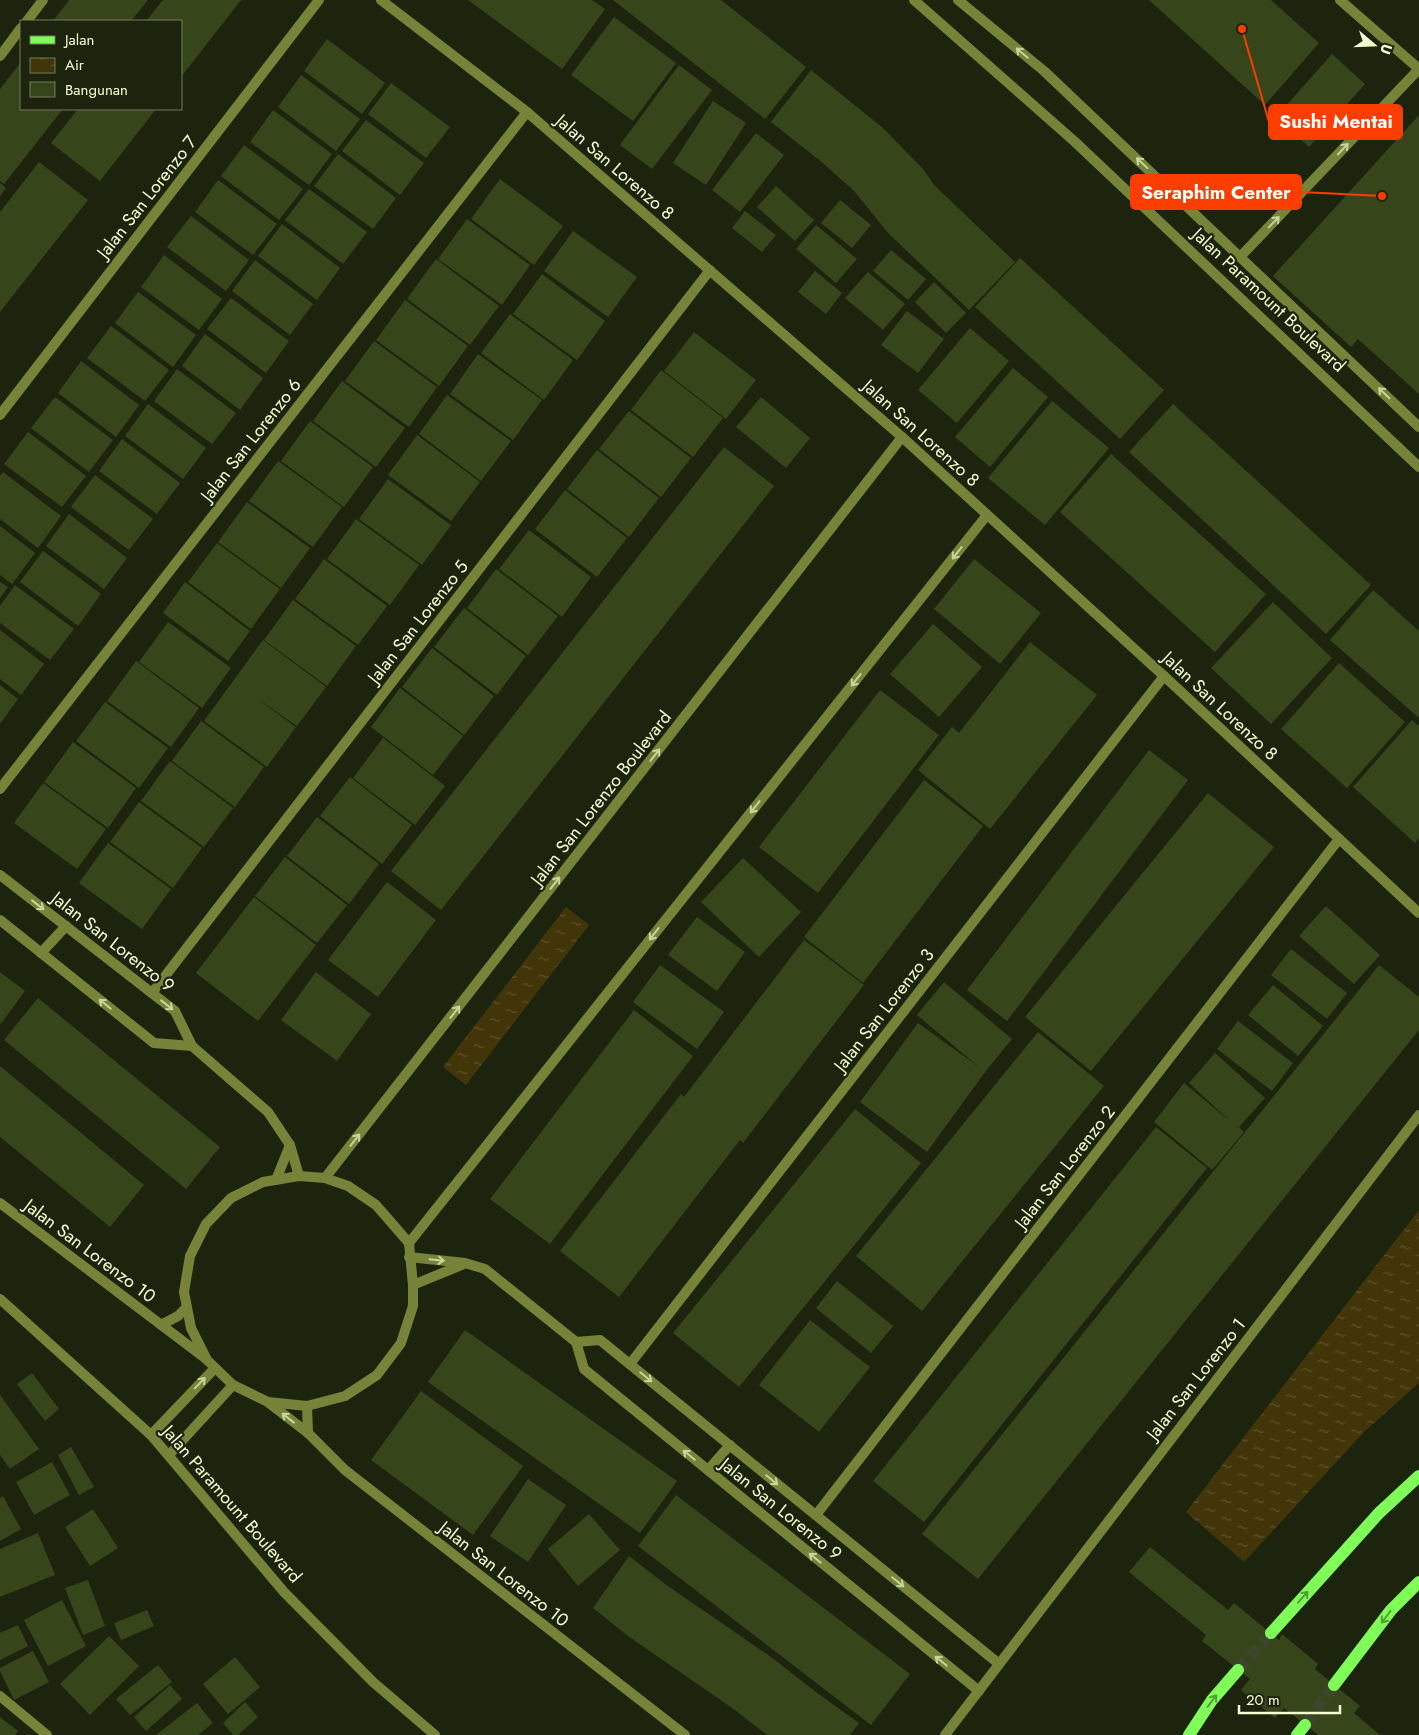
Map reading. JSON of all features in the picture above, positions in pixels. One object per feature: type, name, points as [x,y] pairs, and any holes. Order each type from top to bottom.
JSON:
[{"type":"main road","points":[[1271,1634],[1379,1513],[1419,1476]]},
{"type":"main road","points":[[1334,1685],[1391,1610],[1419,1582]]},
{"type":"main road","points":[[1189,1735],[1212,1700],[1238,1670]]},
{"type":"street","points":[[28,20],[43,0]]},
{"type":"street","name":"Jalan San Lorenzo 7","points":[[0,415],[319,0]]},
{"type":"street","name":"Jalan San Lorenzo 8","points":[[381,0],[527,112],[902,437],[1164,676],[1419,913]]},
{"type":"street","name":"Jalan Paramount Boulevard","points":[[914,0],[1074,141],[1419,468]]},
{"type":"street","points":[[958,0],[1044,71],[1419,427]]},
{"type":"street","points":[[1240,257],[1419,69],[1340,0]]},
{"type":"street","points":[[0,56],[20,29]]},
{"type":"street","name":"Jalan San Lorenzo 6","points":[[0,788],[527,112]]},
{"type":"street","name":"Jalan San Lorenzo 5","points":[[152,993],[710,270]]},
{"type":"street","name":"Jalan San Lorenzo Boulevard","points":[[326,1178],[902,437]]},
{"type":"street","points":[[409,1243],[376,1205],[348,1186],[326,1178],[299,1176],[263,1182],[231,1198],[206,1224],[190,1256],[184,1292],[191,1328],[211,1364],[233,1385],[268,1402],[307,1406],[344,1396],[377,1375],[401,1344],[413,1306],[414,1285],[409,1257],[409,1243],[988,515]]},
{"type":"street","name":"Jalan San Lorenzo 3","points":[[630,1364],[1164,676]]},
{"type":"street","name":"Jalan San Lorenzo 2","points":[[816,1515],[1339,839]]},
{"type":"street","name":"Jalan San Lorenzo 9","points":[[0,875],[175,1011],[192,1046],[268,1112],[290,1145],[299,1176]]},
{"type":"street","points":[[0,920],[154,1043],[192,1046]]},
{"type":"street","points":[[41,953],[66,926]]},
{"type":"street","name":"Jalan San Lorenzo 1","points":[[945,1735],[998,1663],[1419,1115]]},
{"type":"street","points":[[276,1180],[290,1145]]},
{"type":"street","name":"Jalan San Lorenzo 10","points":[[0,1203],[211,1364]]},
{"type":"street","points":[[409,1257],[465,1263],[485,1269],[576,1342]]},
{"type":"street","points":[[414,1285],[465,1263]]},
{"type":"street","name":"Jalan Paramount Boulevard","points":[[0,1299],[151,1435],[284,1592],[373,1682],[435,1735]]},
{"type":"street","name":"Jalan San Lorenzo 10","points":[[161,1325],[178,1316],[187,1307]]},
{"type":"street","name":"Jalan San Lorenzo 9","points":[[979,1691],[584,1369],[576,1342],[600,1340],[998,1663]]},
{"type":"street","points":[[151,1435],[211,1364]]},
{"type":"street","points":[[169,1455],[233,1385]]},
{"type":"street","name":"Jalan San Lorenzo 10","points":[[268,1402],[308,1433],[344,1470],[685,1735]]},
{"type":"street","points":[[307,1406],[308,1433]]},
{"type":"street","points":[[708,1470],[730,1446]]},
{"type":"street","points":[[0,1696],[47,1735]]},
{"type":"water","points":[[566,907],[589,925],[466,1085],[443,1067]]},
{"type":"water","points":[[1419,1210],[1419,1383],[1364,1432],[1244,1562],[1186,1512]]},
{"type":"building","points":[[69,0],[148,0],[132,20],[54,20]]},
{"type":"building","points":[[163,0],[241,0],[182,76],[182,20],[147,20]]},
{"type":"building","points":[[468,0],[592,0],[605,9],[562,69]]},
{"type":"building","points":[[613,0],[721,0],[806,67],[765,119]]},
{"type":"building","points":[[1149,0],[1271,0],[1319,43],[1265,105]]},
{"type":"building","points":[[614,17],[676,63],[633,121],[571,75]]},
{"type":"building","points":[[327,39],[385,83],[362,114],[304,71]]},
{"type":"building","points":[[1332,54],[1365,84],[1309,147],[1276,117]]},
{"type":"building","points":[[20,63],[20,110],[62,110],[4,184],[0,181],[0,89]]},
{"type":"building","points":[[679,65],[712,90],[652,169],[620,145]]},
{"type":"building","points":[[811,70],[883,128],[923,169],[935,186],[1015,262],[969,310],[889,234],[854,191],[823,163],[771,122]]},
{"type":"building","points":[[301,75],[360,119],[336,151],[278,107]]},
{"type":"building","points":[[391,83],[450,127],[426,158],[368,114]]},
{"type":"building","points":[[713,101],[746,123],[706,185],[673,163]]},
{"type":"building","points":[[77,110],[155,110],[100,181],[51,143]]},
{"type":"building","points":[[273,110],[332,154],[309,185],[250,142]]},
{"type":"building","points":[[1419,115],[1419,394],[1358,339],[1351,347],[1273,276]]},
{"type":"building","points":[[366,120],[424,163],[400,195],[342,151]]},
{"type":"building","points":[[756,133],[784,155],[740,212],[712,190]]},
{"type":"building","points":[[244,145],[303,189],[279,220],[221,176]]},
{"type":"building","points":[[338,154],[396,198],[373,229],[314,186]]},
{"type":"building","points":[[39,162],[88,200],[0,312],[0,212]]},
{"type":"building","points":[[500,179],[563,226],[534,265],[471,219]]},
{"type":"building","points":[[218,180],[277,224],[253,255],[195,212]]},
{"type":"building","points":[[0,183],[6,188],[0,196]]},
{"type":"building","points":[[776,186],[814,220],[795,241],[757,207]]},
{"type":"building","points":[[309,189],[367,232],[343,264],[285,220]]},
{"type":"building","points":[[840,200],[871,225],[852,248],[821,223]]},
{"type":"building","points":[[745,211],[776,235],[762,252],[732,228]]},
{"type":"building","points":[[191,216],[249,260],[226,291],[167,247]]},
{"type":"building","points":[[467,219],[530,265],[502,305],[438,259]]},
{"type":"building","points":[[282,224],[340,268],[317,300],[258,256]]},
{"type":"building","points":[[816,225],[857,259],[836,283],[796,249]]},
{"type":"building","points":[[573,231],[637,277],[608,317],[544,271]]},
{"type":"building","points":[[891,250],[926,279],[908,300],[873,271]]},
{"type":"building","points":[[164,255],[222,299],[199,330],[141,287]]},
{"type":"building","points":[[1020,258],[1164,390],[1120,439],[975,307]]},
{"type":"building","points":[[436,259],[499,306],[470,345],[407,299]]},
{"type":"building","points":[[255,260],[313,304],[290,335],[232,291]]},
{"type":"building","points":[[815,271],[842,293],[826,314],[798,292]]},
{"type":"building","points":[[868,272],[905,304],[883,330],[845,298]]},
{"type":"building","points":[[542,274],[605,321],[577,360],[513,314]]},
{"type":"building","points":[[934,282],[966,313],[946,333],[915,302]]},
{"type":"building","points":[[138,292],[196,335],[173,367],[115,323]]},
{"type":"building","points":[[231,298],[289,341],[266,373],[207,329]]},
{"type":"building","points":[[405,300],[468,346],[439,386],[376,340]]},
{"type":"building","points":[[907,311],[944,339],[918,373],[881,345]]},
{"type":"building","points":[[510,314],[573,360],[544,400],[481,353]]},
{"type":"building","points":[[111,326],[169,370],[145,401],[87,358]]},
{"type":"building","points":[[970,328],[1009,361],[957,423],[918,390]]},
{"type":"building","points":[[694,332],[756,380],[726,419],[664,371]]},
{"type":"building","points":[[205,334],[263,378],[240,410],[182,366]]},
{"type":"building","points":[[374,341],[437,387],[409,427],[345,381]]},
{"type":"building","points":[[478,354],[542,400],[513,440],[450,394]]},
{"type":"building","points":[[81,361],[139,405],[116,437],[58,393]]},
{"type":"building","points":[[1013,368],[1048,397],[990,467],[955,437]]},
{"type":"building","points":[[177,369],[236,413],[212,444],[154,401]]},
{"type":"building","points":[[661,370],[723,418],[693,457],[631,410]]},
{"type":"building","points":[[342,381],[405,428],[376,467],[313,421]]},
{"type":"building","points":[[447,395],[511,441],[481,481],[419,434]]},
{"type":"building","points":[[55,397],[113,440],[89,472],[31,428]]},
{"type":"building","points":[[761,397],[810,438],[786,468],[736,427]]},
{"type":"building","points":[[1052,401],[1109,448],[1045,525],[988,478]]},
{"type":"building","points":[[148,404],[206,448],[183,479],[125,436]]},
{"type":"building","points":[[1173,404],[1371,585],[1326,634],[1129,452]]},
{"type":"building","points":[[629,411],[691,458],[661,497],[599,449]]},
{"type":"building","points":[[310,421],[373,467],[344,507],[281,461]]},
{"type":"building","points":[[28,432],[86,476],[62,507],[4,464]]},
{"type":"building","points":[[417,435],[480,482],[451,521],[388,475]]},
{"type":"building","points":[[122,439],[180,483],[157,514],[99,471]]},
{"type":"building","points":[[724,447],[774,486],[441,910],[391,871]]},
{"type":"building","points":[[597,450],[659,498],[629,537],[567,489]]},
{"type":"building","points":[[1111,454],[1266,594],[1215,652],[1060,512]]},
{"type":"building","points":[[278,461],[342,507],[313,547],[249,501]]},
{"type":"building","points":[[3,472],[61,516],[38,548],[0,519],[0,476]]},
{"type":"building","points":[[95,475],[153,519],[129,550],[71,507]]},
{"type":"building","points":[[388,479],[451,525],[422,565],[359,519]]},
{"type":"building","points":[[565,490],[627,538],[597,577],[535,529]]},
{"type":"building","points":[[247,502],[310,548],[281,588],[218,542]]},
{"type":"building","points":[[69,514],[127,558],[104,589],[46,546]]},
{"type":"building","points":[[356,519],[419,565],[390,605],[327,559]]},
{"type":"building","points":[[0,526],[35,553],[12,584],[0,575]]},
{"type":"building","points":[[529,530],[591,577],[562,617],[499,569]]},
{"type":"building","points":[[217,543],[280,589],[251,629],[188,582]]},
{"type":"building","points":[[43,551],[101,594],[78,626],[20,582]]},
{"type":"building","points":[[324,559],[387,606],[358,645],[295,599]]},
{"type":"building","points":[[974,559],[1041,613],[1000,664],[934,609]]},
{"type":"building","points":[[496,569],[558,616],[528,655],[467,608]]},
{"type":"building","points":[[0,582],[8,587],[0,598]]},
{"type":"building","points":[[185,582],[250,631],[228,661],[163,613]]},
{"type":"building","points":[[15,585],[74,629],[50,660],[0,623],[0,606]]},
{"type":"building","points":[[1373,590],[1419,631],[1419,718],[1330,640]]},
{"type":"building","points":[[293,600],[356,646],[327,686],[264,640]]},
{"type":"building","points":[[1273,602],[1332,658],[1271,724],[1211,668]]},
{"type":"building","points":[[464,608],[526,656],[497,695],[434,647]]},
{"type":"building","points":[[168,622],[231,668],[202,708],[139,662]]},
{"type":"building","points":[[933,624],[982,667],[939,717],[890,674]]},
{"type":"building","points":[[0,630],[44,664],[21,695],[0,679]]},
{"type":"building","points":[[263,640],[326,687],[297,726],[255,697],[296,727],[267,767],[204,721]]},
{"type":"building","points":[[1030,642],[1097,695],[990,829],[918,770],[952,727],[959,733]]},
{"type":"building","points":[[432,648],[494,696],[464,735],[402,687]]},
{"type":"building","points":[[136,661],[199,708],[171,747],[107,701]]},
{"type":"building","points":[[1339,663],[1405,722],[1347,788],[1281,729]]},
{"type":"building","points":[[0,685],[18,699],[0,724]]},
{"type":"building","points":[[400,688],[463,736],[433,775],[371,727]]},
{"type":"building","points":[[880,690],[939,735],[818,893],[759,847]]},
{"type":"building","points":[[105,702],[168,748],[139,788],[76,741]]},
{"type":"building","points":[[1412,720],[1419,726],[1419,838],[1415,843],[1353,787]]},
{"type":"building","points":[[201,721],[264,767],[235,807],[172,761]]},
{"type":"building","points":[[383,738],[445,786],[415,825],[353,778]]},
{"type":"building","points":[[73,742],[136,788],[108,828],[44,782]]},
{"type":"building","points":[[1149,750],[1188,780],[1007,1021],[967,990]]},
{"type":"building","points":[[170,761],[233,808],[204,847],[141,801]]},
{"type":"building","points":[[350,777],[412,825],[382,864],[320,816]]},
{"type":"building","points":[[924,780],[983,826],[863,983],[804,937]]},
{"type":"building","points":[[43,783],[106,829],[77,869],[14,823]]},
{"type":"building","points":[[1208,793],[1274,847],[1091,1071],[1025,1017]]},
{"type":"building","points":[[139,802],[202,848],[173,888],[110,842]]},
{"type":"building","points":[[317,817],[379,864],[349,904],[287,856]]},
{"type":"building","points":[[108,843],[171,889],[142,929],[79,883]]},
{"type":"building","points":[[285,857],[347,905],[317,943],[255,896]]},
{"type":"building","points":[[743,858],[801,912],[759,957],[701,902]]},
{"type":"building","points":[[387,882],[436,920],[378,997],[328,960]]},
{"type":"building","points":[[254,897],[316,945],[258,1021],[196,973]]},
{"type":"building","points":[[1326,906],[1380,955],[1354,984],[1299,936]]},
{"type":"building","points":[[697,917],[745,952],[717,991],[668,955]]},
{"type":"building","points":[[804,940],[864,985],[743,1143],[740,1140],[619,1297],[560,1251],[681,1094],[684,1097]]},
{"type":"building","points":[[1291,949],[1347,993],[1327,1019],[1271,975]]},
{"type":"building","points":[[660,965],[724,1012],[697,1049],[633,1002]]},
{"type":"building","points":[[1379,965],[1419,997],[1419,1030],[978,1579],[922,1534]]},
{"type":"building","points":[[0,972],[25,991],[0,1025]]},
{"type":"building","points":[[316,972],[371,1014],[337,1061],[281,1020]]},
{"type":"building","points":[[944,982],[1012,1039],[985,1072],[927,1152],[860,1102],[918,1023],[979,1067],[917,1015]]},
{"type":"building","points":[[1273,985],[1323,1026],[1298,1056],[1248,1015]]},
{"type":"building","points":[[38,998],[220,1147],[186,1189],[4,1040]]},
{"type":"building","points":[[634,1010],[693,1056],[550,1244],[490,1199]]},
{"type":"building","points":[[1238,1021],[1293,1063],[1272,1091],[1217,1049]]},
{"type":"building","points":[[1038,1032],[1104,1086],[922,1311],[856,1256]]},
{"type":"building","points":[[1215,1053],[1265,1098],[1239,1127],[1244,1132],[1212,1170],[1154,1122],[1184,1083],[1231,1122],[1189,1083]]},
{"type":"building","points":[[0,1066],[144,1185],[110,1227],[0,1137]]},
{"type":"building","points":[[855,1109],[921,1163],[739,1387],[673,1333]]},
{"type":"building","points":[[1156,1127],[1207,1168],[924,1522],[873,1481]]},
{"type":"building","points":[[837,1281],[893,1326],[871,1353],[816,1308]]},
{"type":"building","points":[[810,1320],[870,1367],[819,1432],[759,1385]]},
{"type":"building","points":[[465,1330],[677,1481],[640,1533],[428,1382]]},
{"type":"building","points":[[32,1373],[59,1409],[45,1421],[17,1384]]},
{"type":"building","points":[[421,1391],[523,1466],[473,1535],[371,1460]]},
{"type":"building","points":[[0,1395],[39,1449],[10,1469],[0,1455]]},
{"type":"building","points":[[71,1447],[94,1487],[79,1495],[58,1455]]},
{"type":"building","points":[[52,1462],[70,1495],[34,1515],[16,1482]]},
{"type":"building","points":[[528,1479],[566,1505],[528,1562],[490,1536]]},
{"type":"building","points":[[676,1495],[910,1674],[871,1725],[638,1546]]},
{"type":"building","points":[[3,1496],[21,1529],[0,1541],[0,1498]]},
{"type":"building","points":[[93,1509],[118,1548],[90,1566],[65,1527]]},
{"type":"building","points":[[589,1514],[620,1550],[578,1586],[548,1549]]},
{"type":"building","points":[[38,1533],[55,1575],[0,1597],[0,1549]]},
{"type":"building","points":[[1150,1547],[1228,1610],[1234,1603],[1279,1640],[1282,1634],[1318,1664],[1315,1669],[1360,1706],[1354,1713],[1380,1735],[1318,1735],[1284,1708],[1275,1718],[1241,1690],[1250,1679],[1202,1641],[1206,1635],[1129,1572]]},
{"type":"building","points":[[629,1556],[665,1584],[771,1657],[859,1723],[850,1735],[767,1735],[735,1710],[628,1636],[593,1608]]},
{"type":"building","points":[[88,1580],[105,1626],[83,1635],[65,1588]]},
{"type":"building","points":[[62,1600],[86,1646],[48,1666],[24,1620]]},
{"type":"building","points":[[147,1610],[154,1626],[121,1640],[114,1623]]},
{"type":"building","points":[[18,1625],[28,1646],[0,1660],[0,1633]]},
{"type":"building","points":[[109,1636],[139,1666],[90,1715],[60,1684]]},
{"type":"building","points":[[33,1651],[49,1682],[14,1700],[0,1668]]},
{"type":"building","points":[[235,1657],[260,1687],[228,1714],[203,1684]]},
{"type":"building","points":[[158,1665],[172,1682],[130,1715],[116,1699]]},
{"type":"building","points":[[170,1685],[182,1699],[146,1731],[134,1717]]},
{"type":"building","points":[[245,1702],[258,1717],[238,1735],[233,1735],[223,1723]]},
{"type":"building","points":[[197,1703],[213,1723],[198,1735],[156,1735]]},
{"type":"building","points":[[0,1717],[18,1731],[15,1735],[0,1735]]},
{"type":"tunnel","points":[[1238,1670],[1271,1633]]},
{"type":"tunnel","points":[[1305,1725],[1334,1685]]},
{"type":"place","name":"Sushi Mentai","points":[[1242,29]]},
{"type":"place","name":"Seraphim Center","points":[[1382,196]]}]
